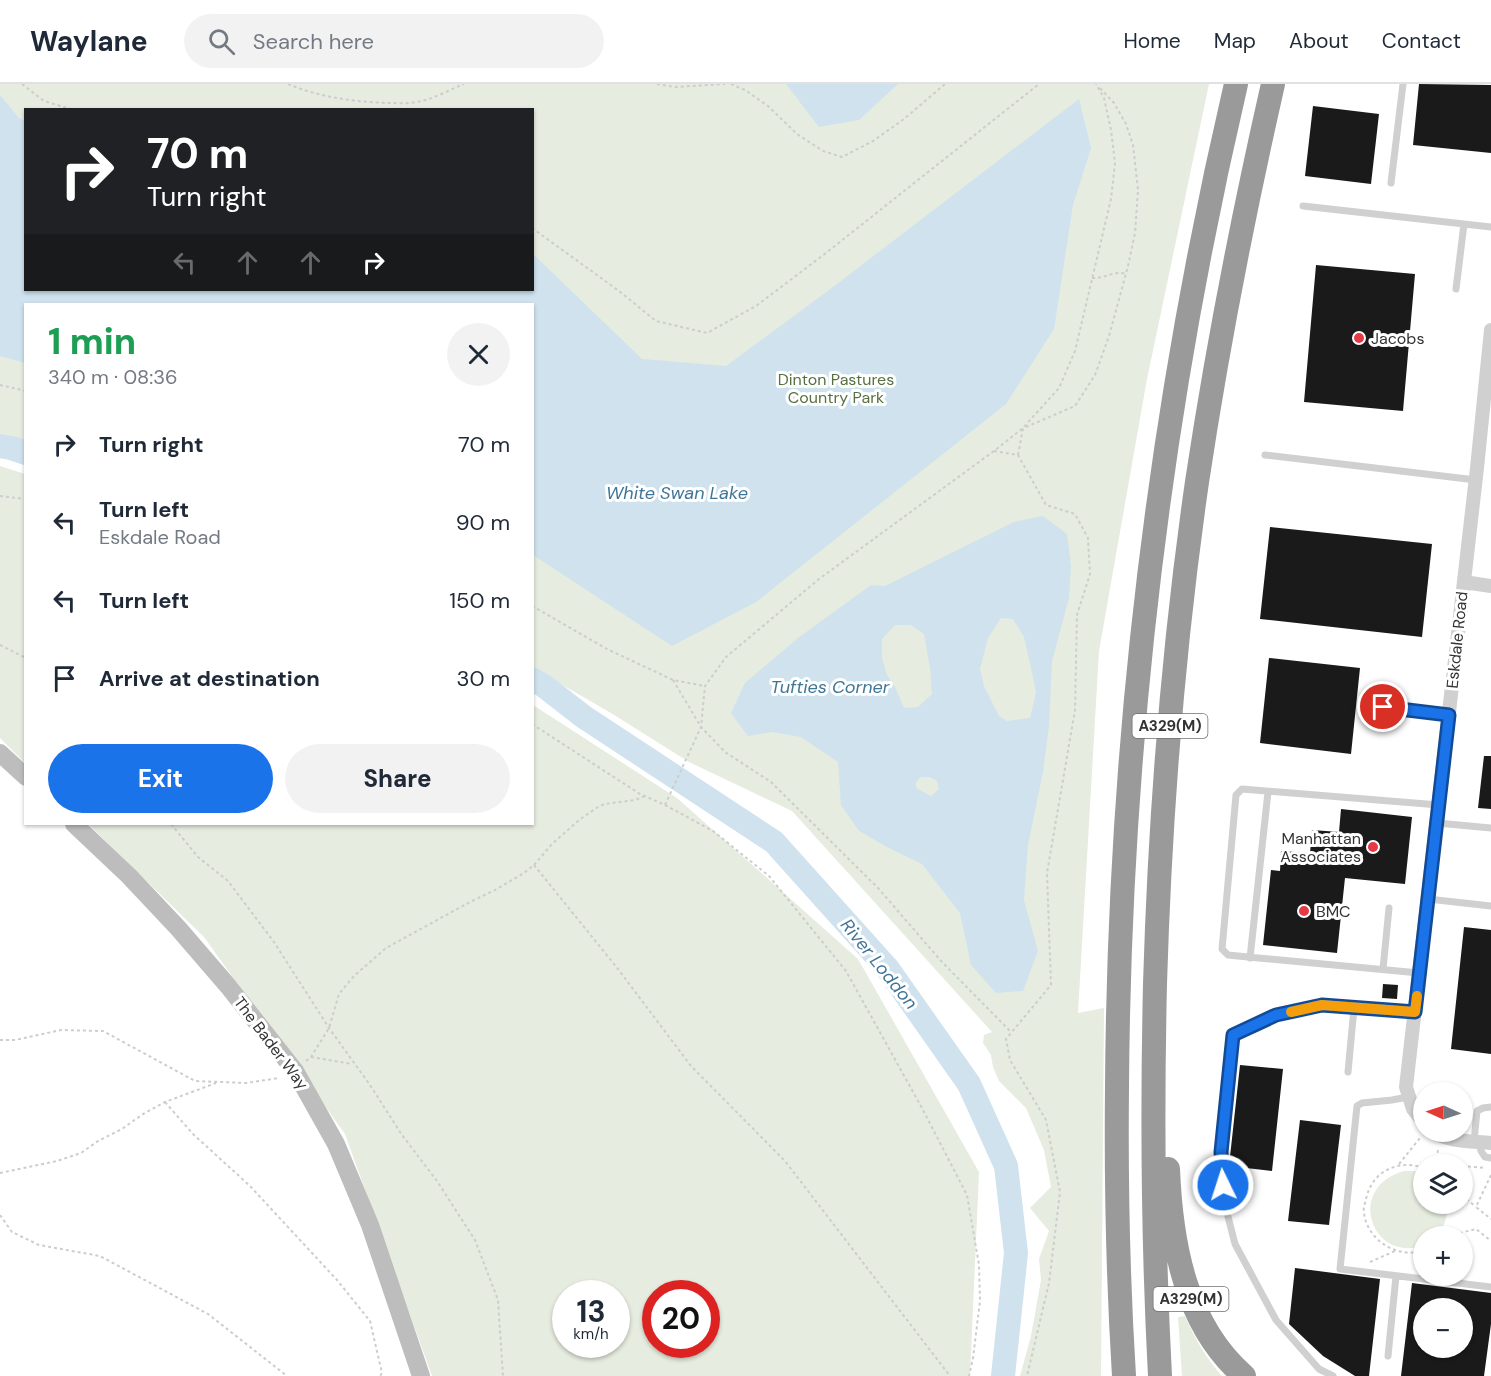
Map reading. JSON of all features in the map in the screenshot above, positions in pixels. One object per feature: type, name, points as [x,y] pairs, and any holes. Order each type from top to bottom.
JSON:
[{"type":"highway","name":"A329(M)","points":[[1122,1376],[1117,1133],[1118,999],[1122,894],[1136,700],[1155,527],[1174,396],[1205,225],[1236,84]]},
{"type":"highway","name":"A329(M)","points":[[1160,1376],[1152,1129],[1156,945],[1170,718],[1197,484],[1221,335],[1273,84]]},
{"type":"highway","name":"A329(M)","points":[[1156,945],[1169,1183],[1177,1252],[1187,1287],[1200,1319],[1214,1343],[1244,1376]]},
{"type":"street","name":"Eskdale Road","points":[[1408,1097],[1407,1087],[1419,973],[1491,330]]},
{"type":"street","points":[[1464,582],[1491,586]]},
{"type":"street","points":[[0,753],[24,775]]},
{"type":"street","name":"The Bader Way","points":[[75,825],[129,876],[178,928],[228,986],[295,1071],[336,1144],[370,1225],[421,1376]]},
{"type":"street","points":[[1408,1097],[1413,1109]]},
{"type":"lane","points":[[1391,183],[1403,84]]},
{"type":"lane","points":[[1303,206],[1491,227]]},
{"type":"lane","points":[[1456,289],[1464,224]]},
{"type":"lane","points":[[1265,455],[1476,480]]},
{"type":"lane","points":[[1383,707],[1449,715]]},
{"type":"lane","points":[[1419,973],[1228,955],[1222,949],[1236,795],[1242,789],[1439,805]]},
{"type":"lane","points":[[1250,958],[1268,792]]},
{"type":"lane","points":[[1437,823],[1491,828]]},
{"type":"lane","points":[[1428,899],[1491,906]]},
{"type":"lane","points":[[1383,969],[1389,908]]},
{"type":"lane","points":[[1334,1376],[1319,1369],[1276,1320],[1234,1244],[1224,1202],[1221,1152],[1233,1035],[1276,1015],[1322,1005],[1415,1012]]},
{"type":"lane","points":[[1348,1072],[1354,1008]]},
{"type":"lane","points":[[1408,1097],[1366,1102],[1358,1106],[1340,1269],[1491,1287]]},
{"type":"lane","points":[[1491,1107],[1478,1111],[1481,1151],[1485,1157],[1491,1158]]},
{"type":"lane","points":[[1388,1356],[1396,1276]]},
{"type":"path","points":[[22,84],[44,101],[67,108]]},
{"type":"path","points":[[288,84],[301,90],[327,96],[370,102],[404,103],[418,102],[464,84]]},
{"type":"path","points":[[300,84],[301,90]]},
{"type":"path","points":[[657,84],[675,87],[725,84]]},
{"type":"path","points":[[731,84],[745,90],[768,106],[797,134],[823,151],[842,157],[873,141],[904,119],[945,84]]},
{"type":"path","points":[[534,229],[656,321],[707,333],[756,306],[1039,84]]},
{"type":"path","points":[[1023,428],[1075,406],[1095,375],[1109,336],[1126,274],[1134,233],[1138,190],[1133,146],[1126,124],[1114,103],[1096,84]]},
{"type":"path","points":[[665,805],[701,727],[705,686],[726,657],[819,579],[994,452],[1023,428],[1059,388],[1075,351],[1111,199],[1115,163],[1104,98],[1096,84]]},
{"type":"path","points":[[1092,278],[1118,272],[1126,274]]},
{"type":"path","points":[[0,386],[24,392]]},
{"type":"path","points":[[1023,428],[1018,455],[1046,505],[1075,514],[1088,538],[1090,574],[1077,615],[1075,710],[1047,873],[1051,985],[1006,1039],[1010,1060],[1046,1120],[1060,1192],[1049,1283],[1027,1376]]},
{"type":"path","points":[[994,452],[1018,455]]},
{"type":"path","points":[[0,496],[24,499]]},
{"type":"path","points":[[534,607],[607,649],[673,680],[705,686]]},
{"type":"path","points":[[0,645],[24,657]]},
{"type":"path","points":[[673,680],[701,727],[725,752],[771,782],[796,806],[878,888],[942,962],[1011,1032]]},
{"type":"path","points":[[534,725],[645,796],[713,831],[769,876],[846,971],[967,1195],[979,1265],[980,1301],[969,1376]]},
{"type":"path","points":[[354,1065],[311,1058],[329,1028],[339,994],[354,976],[386,948],[524,873],[552,844],[592,810],[605,804],[635,800],[645,796]]},
{"type":"path","points":[[172,825],[198,857],[228,881],[274,942],[329,1028],[402,1135],[437,1181],[475,1240],[498,1300],[503,1376]]},
{"type":"path","points":[[534,865],[618,969],[691,1066],[785,1161],[950,1376]]},
{"type":"path","points":[[0,1040],[15,1040],[62,1030],[102,1031],[195,1081],[246,1083],[286,1078],[295,1071]]},
{"type":"path","points":[[0,1173],[57,1161],[81,1153],[98,1140],[122,1129],[165,1102],[222,1082]]},
{"type":"path","points":[[165,1102],[193,1134],[250,1186],[337,1280],[370,1321],[382,1372],[380,1376]]},
{"type":"path","points":[[1399,1165],[1415,1144]]},
{"type":"path","points":[[1437,1154],[1438,1149]]},
{"type":"path","points":[[1395,1251],[1380,1242],[1370,1230],[1363,1212],[1374,1180],[1386,1170],[1399,1165],[1413,1164]]},
{"type":"path","points":[[1473,1167],[1491,1169]]},
{"type":"path","points":[[1476,1207],[1491,1175]]},
{"type":"path","points":[[1473,1204],[1491,1219]]},
{"type":"path","points":[[0,1215],[12,1232],[39,1245],[100,1256],[208,1314],[287,1376]]},
{"type":"path","points":[[1473,1229],[1476,1228],[1491,1241]]},
{"type":"path","points":[[1353,1270],[1395,1251],[1413,1252]]},
{"type":"green space","name":"Dinton Pastures Country Park","points":[[0,84],[1209,84],[1147,379],[1099,651],[1078,1013],[1104,1008],[1101,1376],[1020,1376],[1031,1336],[1041,1280],[1039,1259],[1049,1231],[1030,1208],[1051,1187],[1044,1150],[1026,1108],[999,1081],[991,1055],[983,1043],[984,1035],[992,1032],[792,811],[689,762],[534,669],[534,303],[24,303],[24,446],[0,439]]},
{"type":"green space","points":[[0,466],[24,474],[24,762],[0,738]]},
{"type":"green space","points":[[534,706],[677,798],[858,959],[979,1172],[970,1376],[432,1376],[345,1134],[204,937],[89,825],[534,825]]},
{"type":"green space","points":[[1404,1171],[1413,1171],[1413,1214],[1447,1214],[1443,1226],[1413,1226],[1413,1247],[1405,1248],[1390,1243],[1378,1234],[1372,1220],[1371,1206],[1375,1192],[1386,1179]]},
{"type":"green space","points":[[1185,1316],[1201,1348],[1222,1376],[1182,1376],[1178,1317]]},
{"type":"water","points":[[786,84],[898,84],[859,120],[819,127]]},
{"type":"water","name":"White Swan Lake","points":[[0,95],[19,118],[24,120],[24,291],[534,291],[534,255],[642,359],[726,366],[1079,99],[1091,148],[1073,205],[1054,329],[1006,404],[756,602],[672,646],[534,556],[534,303],[24,303],[24,363],[0,356]]},
{"type":"water","name":"Tufties Corner","points":[[1043,516],[1067,534],[1071,566],[1069,598],[1052,661],[1049,726],[1043,772],[1028,845],[1024,900],[1038,951],[1023,991],[996,993],[971,965],[960,913],[922,864],[859,831],[841,805],[838,762],[801,737],[772,732],[748,736],[731,713],[745,683],[798,638],[871,585],[885,586],[1014,522]],"holes":[[[1001,618],[1013,619],[1024,637],[1036,693],[1030,718],[1007,721],[999,716],[984,686],[980,669],[988,638]],[[895,625],[911,625],[924,634],[932,694],[918,707],[904,708],[887,675],[882,658],[882,639]],[[921,777],[930,777],[937,781],[939,789],[931,796],[916,788],[916,782]]]},
{"type":"building","points":[[1419,84],[1491,85],[1491,153],[1413,145]]},
{"type":"building","points":[[1313,106],[1379,114],[1371,184],[1305,176]]},
{"type":"building","name":"Jacobs","points":[[1316,265],[1415,274],[1403,411],[1304,402]]},
{"type":"building","points":[[1270,527],[1432,544],[1422,637],[1260,619]]},
{"type":"building","points":[[1269,658],[1360,668],[1351,754],[1260,743]]},
{"type":"building","points":[[1484,756],[1491,756],[1491,809],[1478,808]]},
{"type":"building","points":[[1341,809],[1412,817],[1405,884],[1345,878],[1337,953],[1263,945],[1271,870],[1280,871],[1281,851],[1310,853],[1312,830],[1339,832]]},
{"type":"building","points":[[1464,927],[1491,930],[1491,1054],[1451,1049]]},
{"type":"building","points":[[1383,984],[1398,985],[1397,999],[1382,998]]},
{"type":"building","points":[[1240,1065],[1283,1069],[1272,1171],[1229,1166]]},
{"type":"building","points":[[1300,1120],[1341,1125],[1329,1225],[1288,1221]]},
{"type":"building","points":[[1295,1268],[1380,1279],[1369,1376],[1355,1376],[1323,1356],[1289,1324]]},
{"type":"building","points":[[1412,1283],[1413,1286],[1436,1286],[1491,1293],[1491,1324],[1484,1376],[1401,1376]]},
{"type":"waterway","name":"River Loddon","points":[[0,446],[24,452]]},
{"type":"waterway","name":"River Loddon","points":[[534,680],[584,717],[774,842],[888,969],[969,1084],[1006,1166],[1016,1253],[1003,1376]]},
{"type":"slow traffic","points":[[1291,1012],[1322,1005],[1415,1012],[1417,996]]},
{"type":"place","name":"Jacobs","points":[[1359,338]]},
{"type":"place","name":"Manhattan Associates","points":[[1373,847]]},
{"type":"place","name":"BMC","points":[[1304,911]]},
{"type":"route","points":[[1223,1185],[1221,1152],[1233,1035],[1276,1015],[1322,1005],[1415,1012],[1449,715],[1383,707]]}]
